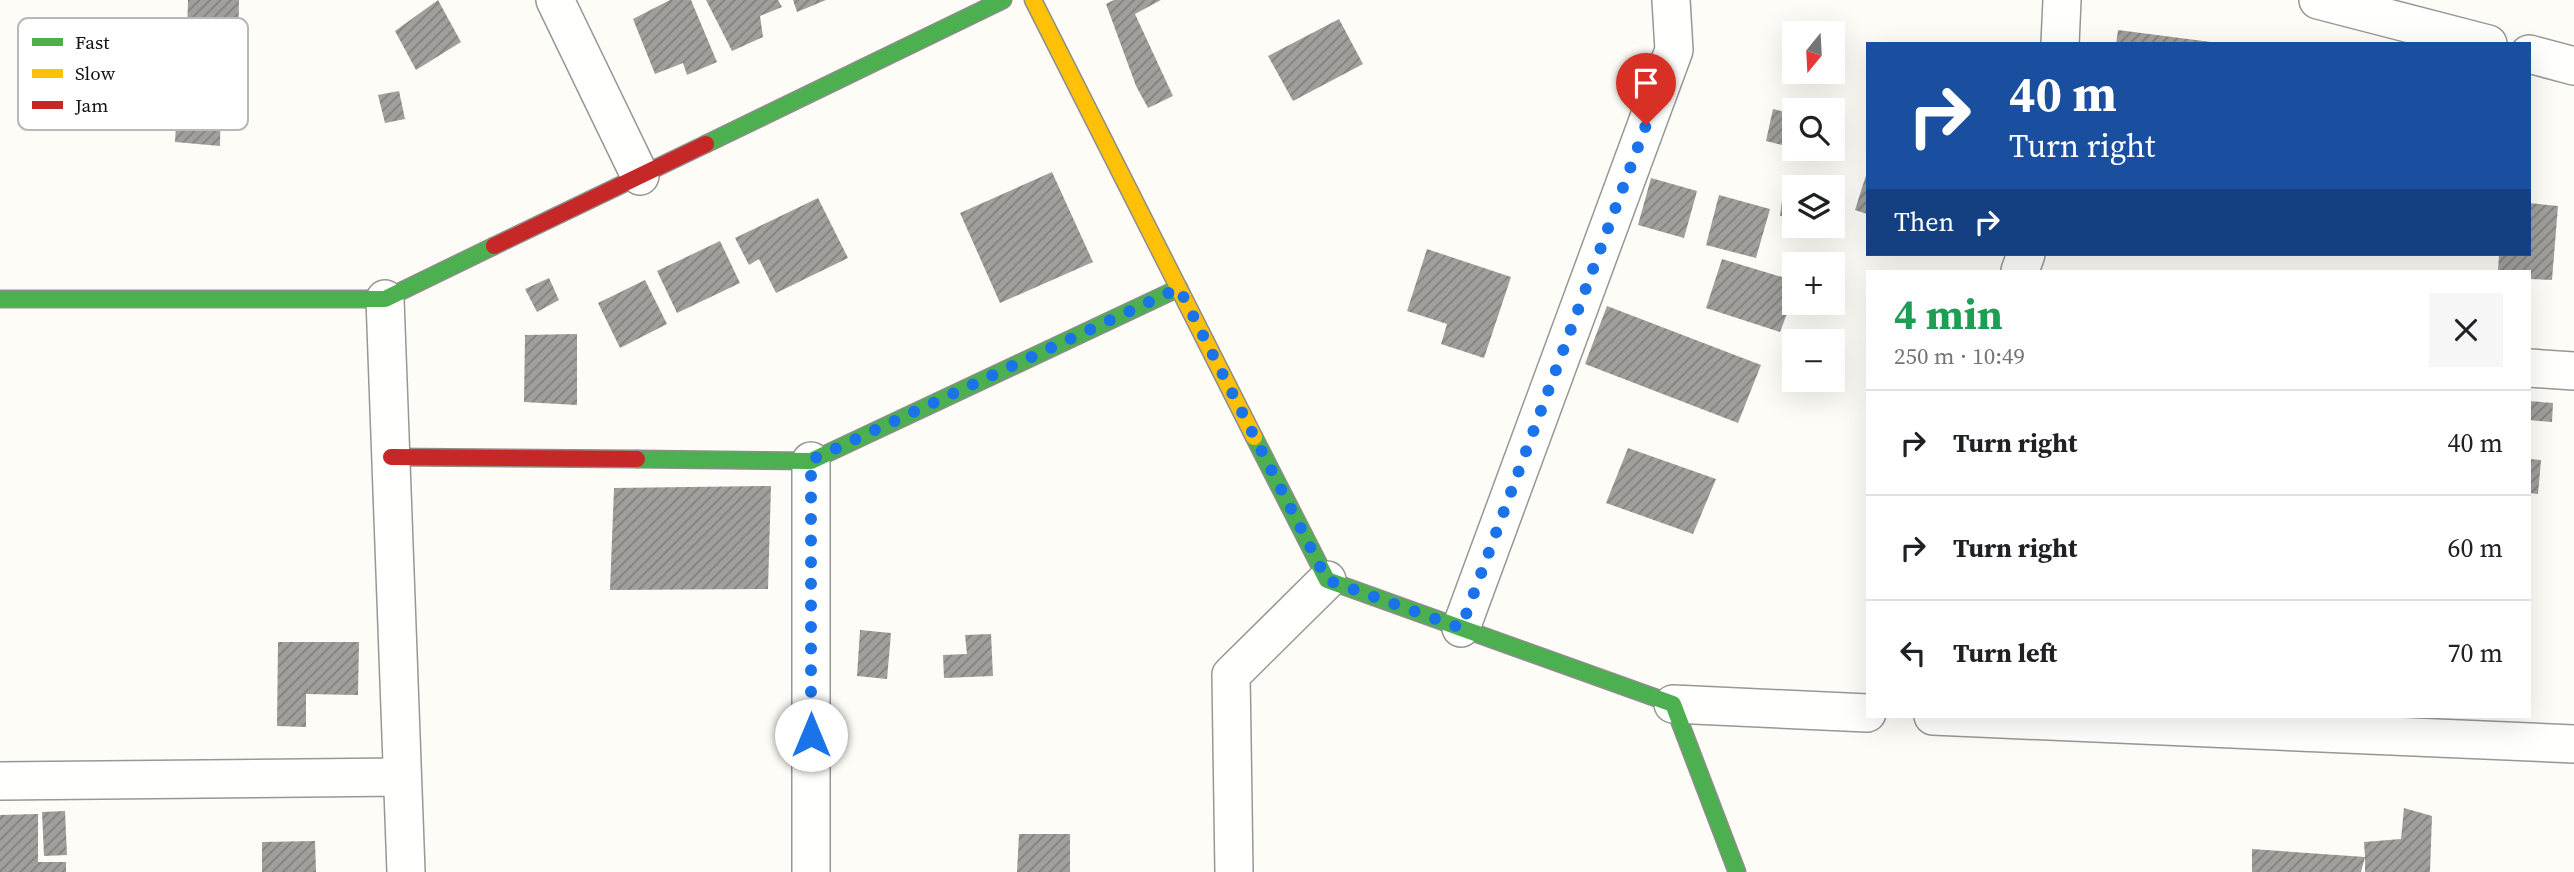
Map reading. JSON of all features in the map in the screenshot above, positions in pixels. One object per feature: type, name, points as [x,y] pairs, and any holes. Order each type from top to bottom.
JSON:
[{"type":"street","points":[[555,0],[640,176]]},
{"type":"street","points":[[0,299],[385,299],[1003,0]]},
{"type":"street","points":[[1033,0],[1327,580],[1673,704],[1866,713]]},
{"type":"street","points":[[1461,628],[1674,50],[1671,0]]},
{"type":"street","points":[[2060,42],[2062,0]]},
{"type":"street","points":[[2318,0],[2480,42]]},
{"type":"street","points":[[2531,55],[2574,66]]},
{"type":"street","points":[[391,457],[811,460],[1179,288]]},
{"type":"street","points":[[385,299],[405,872]]},
{"type":"street","points":[[2531,368],[2574,371]]},
{"type":"street","points":[[811,460],[811,872]]},
{"type":"street","points":[[1234,872],[1231,675],[1327,580]]},
{"type":"street","points":[[1673,704],[1737,872]]},
{"type":"street","points":[[1979,718],[2574,744]]},
{"type":"street","points":[[0,781],[402,777]]},
{"type":"building","points":[[188,0],[239,0],[239,18],[187,18]]},
{"type":"building","points":[[438,0],[461,42],[416,70],[395,31]]},
{"type":"building","points":[[670,0],[691,0],[717,62],[687,75],[683,63],[655,74],[633,19]]},
{"type":"building","points":[[706,0],[778,0],[782,7],[760,16],[763,37],[732,51]]},
{"type":"building","points":[[793,0],[826,0],[797,12]]},
{"type":"building","points":[[1114,0],[1161,0],[1135,14],[1173,96],[1148,108],[1136,86],[1106,4]]},
{"type":"building","points":[[1339,19],[1363,64],[1293,101],[1268,56]]},
{"type":"building","points":[[2118,30],[2211,42],[2116,42]]},
{"type":"building","points":[[399,91],[405,119],[385,123],[378,95]]},
{"type":"building","points":[[1773,109],[1782,111],[1782,145],[1766,141]]},
{"type":"building","points":[[176,130],[220,130],[220,146],[175,142]]},
{"type":"building","points":[[1052,172],[1093,262],[1000,303],[960,213]]},
{"type":"building","points":[[1866,175],[1866,214],[1855,210]]},
{"type":"building","points":[[1651,178],[1697,191],[1684,238],[1638,225]]},
{"type":"building","points":[[1719,195],[1770,209],[1756,258],[1706,245]]},
{"type":"building","points":[[818,198],[848,258],[776,293],[759,259],[749,265],[735,238]]},
{"type":"building","points":[[2531,203],[2558,206],[2552,280],[2531,279],[2531,270],[2498,270],[2499,256],[2531,256]]},
{"type":"building","points":[[720,241],[740,283],[677,313],[657,271]]},
{"type":"building","points":[[1427,249],[1511,277],[1484,358],[1441,344],[1447,324],[1407,311]]},
{"type":"building","points":[[1722,259],[1782,277],[1782,315],[1786,315],[1780,332],[1706,308]]},
{"type":"building","points":[[549,278],[559,300],[537,312],[525,289]]},
{"type":"building","points":[[645,280],[667,324],[620,348],[598,303]]},
{"type":"building","points":[[1607,306],[1761,365],[1738,423],[1585,364]]},
{"type":"building","points":[[577,334],[577,405],[524,402],[525,335]]},
{"type":"building","points":[[2531,401],[2553,403],[2552,422],[2531,420]]},
{"type":"building","points":[[1628,448],[1716,479],[1693,534],[1606,503]]},
{"type":"building","points":[[2531,459],[2541,460],[2538,494],[2531,493]]},
{"type":"building","points":[[771,486],[768,589],[610,590],[614,488]]},
{"type":"building","points":[[860,630],[891,633],[887,679],[857,676]]},
{"type":"building","points":[[991,634],[993,676],[944,678],[943,655],[967,654],[965,635]]},
{"type":"building","points":[[278,642],[359,642],[358,695],[306,694],[306,727],[277,726]]},
{"type":"building","points":[[2404,808],[2432,816],[2430,872],[2365,872],[2364,842],[2401,839]]},
{"type":"building","points":[[65,811],[67,855],[44,856],[42,812]]},
{"type":"building","points":[[38,814],[38,862],[66,862],[66,872],[0,872],[0,815]]},
{"type":"building","points":[[1019,834],[1070,834],[1070,872],[1017,872]]},
{"type":"building","points":[[315,841],[316,872],[262,872],[262,842]]},
{"type":"building","points":[[2252,849],[2365,857],[2361,872],[2252,872]]},
{"type":"traffic: fast","points":[[706,144],[1003,0]]},
{"type":"traffic: fast","points":[[0,299],[385,299],[494,246]]},
{"type":"traffic: fast","points":[[637,459],[811,461],[1179,288]]},
{"type":"traffic: fast","points":[[1254,437],[1327,580],[1673,704],[1737,872]]},
{"type":"traffic: slow","points":[[1033,0],[1254,437]]},
{"type":"traffic: jam","points":[[494,246],[706,144]]},
{"type":"traffic: jam","points":[[391,457],[637,459]]},
{"type":"route","points":[[811,735],[811,460],[1179,288],[1327,580],[1461,628],[1646,125]]}]
